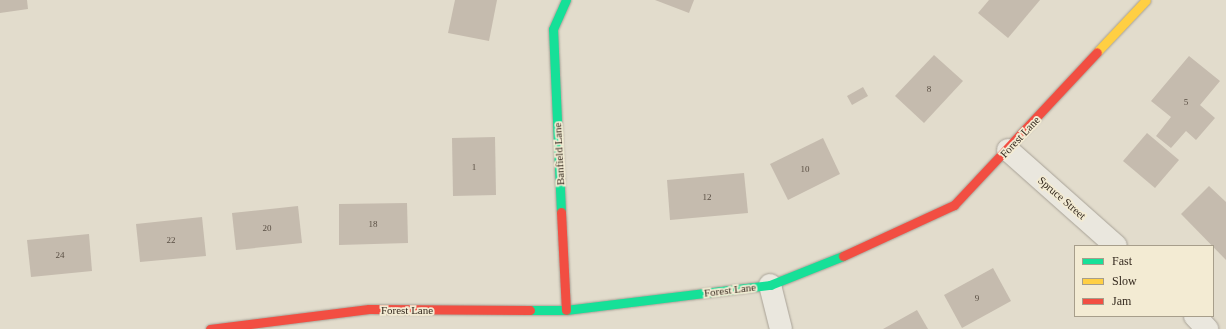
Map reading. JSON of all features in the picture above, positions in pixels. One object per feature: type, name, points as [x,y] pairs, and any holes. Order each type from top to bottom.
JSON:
[{"type":"street","name":"Banfield Lane","points":[[566,0],[553,29],[566,310]]},
{"type":"street","name":"Forest Lane","points":[[210,329],[370,309],[566,310],[770,285],[882,241],[954,205],[1008,150],[1146,0]]},
{"type":"street","name":"Spruce Street","points":[[1008,150],[1115,245]]},
{"type":"street","points":[[770,285],[781,329]]},
{"type":"street","points":[[1196,317],[1207,329]]},
{"type":"building","points":[[0,0],[27,0],[28,9],[0,13]]},
{"type":"building","points":[[455,0],[497,0],[489,41],[448,33]]},
{"type":"building","points":[[655,0],[694,0],[689,13]]},
{"type":"building","points":[[989,0],[1040,0],[1008,38],[978,13]]},
{"type":"building","points":[[934,55],[963,81],[924,123],[895,96]]},
{"type":"building","points":[[1189,56],[1220,81],[1200,105],[1215,118],[1196,140],[1186,131],[1171,148],[1156,136],[1171,117],[1151,101]]},
{"type":"building","points":[[863,87],[868,96],[852,105],[847,96]]},
{"type":"building","points":[[1147,133],[1179,160],[1155,188],[1123,161]]},
{"type":"building","points":[[495,137],[496,195],[453,196],[452,138]]},
{"type":"building","points":[[823,138],[840,174],[788,200],[770,164]]},
{"type":"building","points":[[744,173],[748,213],[670,220],[667,180]]},
{"type":"building","points":[[1209,186],[1226,202],[1226,260],[1214,248],[1214,245],[1211,245],[1181,214]]},
{"type":"building","points":[[407,203],[408,243],[339,245],[339,204]]},
{"type":"building","points":[[298,206],[302,243],[236,250],[232,213]]},
{"type":"building","points":[[202,217],[206,256],[140,262],[136,224]]},
{"type":"building","points":[[89,234],[92,271],[31,277],[27,240]]},
{"type":"building","points":[[993,268],[1011,301],[962,328],[944,295]]},
{"type":"building","points":[[917,310],[928,329],[883,329]]},
{"type":"traffic: fast","points":[[561,212],[553,29],[566,0]]},
{"type":"traffic: fast","points":[[530,310],[566,310],[770,285],[843,256]]},
{"type":"traffic: slow","points":[[1097,52],[1146,0]]},
{"type":"traffic: jam","points":[[843,256],[954,205],[1097,52]]},
{"type":"traffic: jam","points":[[561,212],[566,310]]},
{"type":"traffic: jam","points":[[210,329],[369,309],[530,310]]}]
